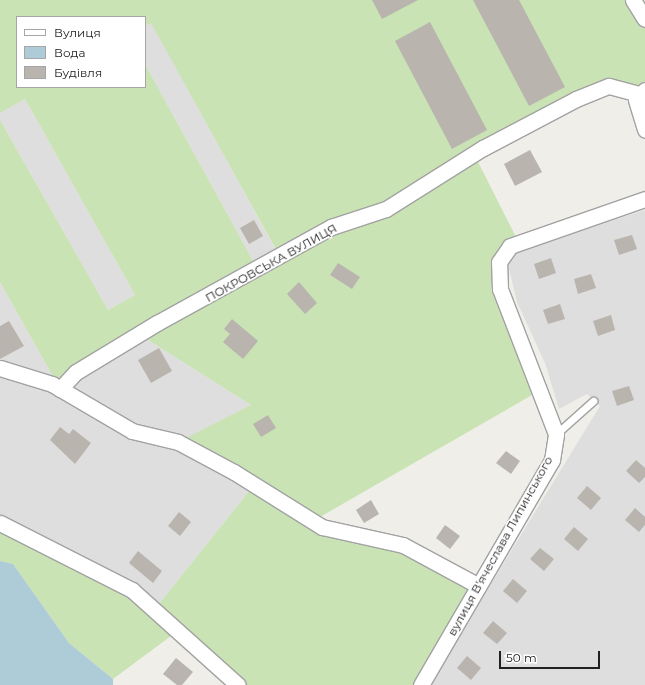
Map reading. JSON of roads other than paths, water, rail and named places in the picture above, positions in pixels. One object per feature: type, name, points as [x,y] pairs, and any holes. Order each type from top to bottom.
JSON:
[{"type":"street","points":[[633,0],[645,19]]},
{"type":"street","name":"ПОКРОВСЬКА ВУЛИЦЯ","points":[[60,389],[76,372],[157,323],[331,227],[386,209],[483,148],[576,99],[609,86],[642,92]]},
{"type":"street","points":[[642,92],[636,100],[645,130]]},
{"type":"street","name":"вулиця Вʼячеслава Липинського","points":[[421,685],[552,460],[556,434],[500,289],[499,262],[510,246],[645,198]]},
{"type":"street","points":[[0,368],[60,389],[132,431],[178,442],[234,472],[322,527],[403,545],[479,586]]},
{"type":"street","points":[[0,523],[132,590],[238,685]]},
{"type":"lane","points":[[556,434],[593,401]]},
{"type":"water","points":[[0,561],[13,564],[69,643],[113,679],[113,685],[0,685]]}]
